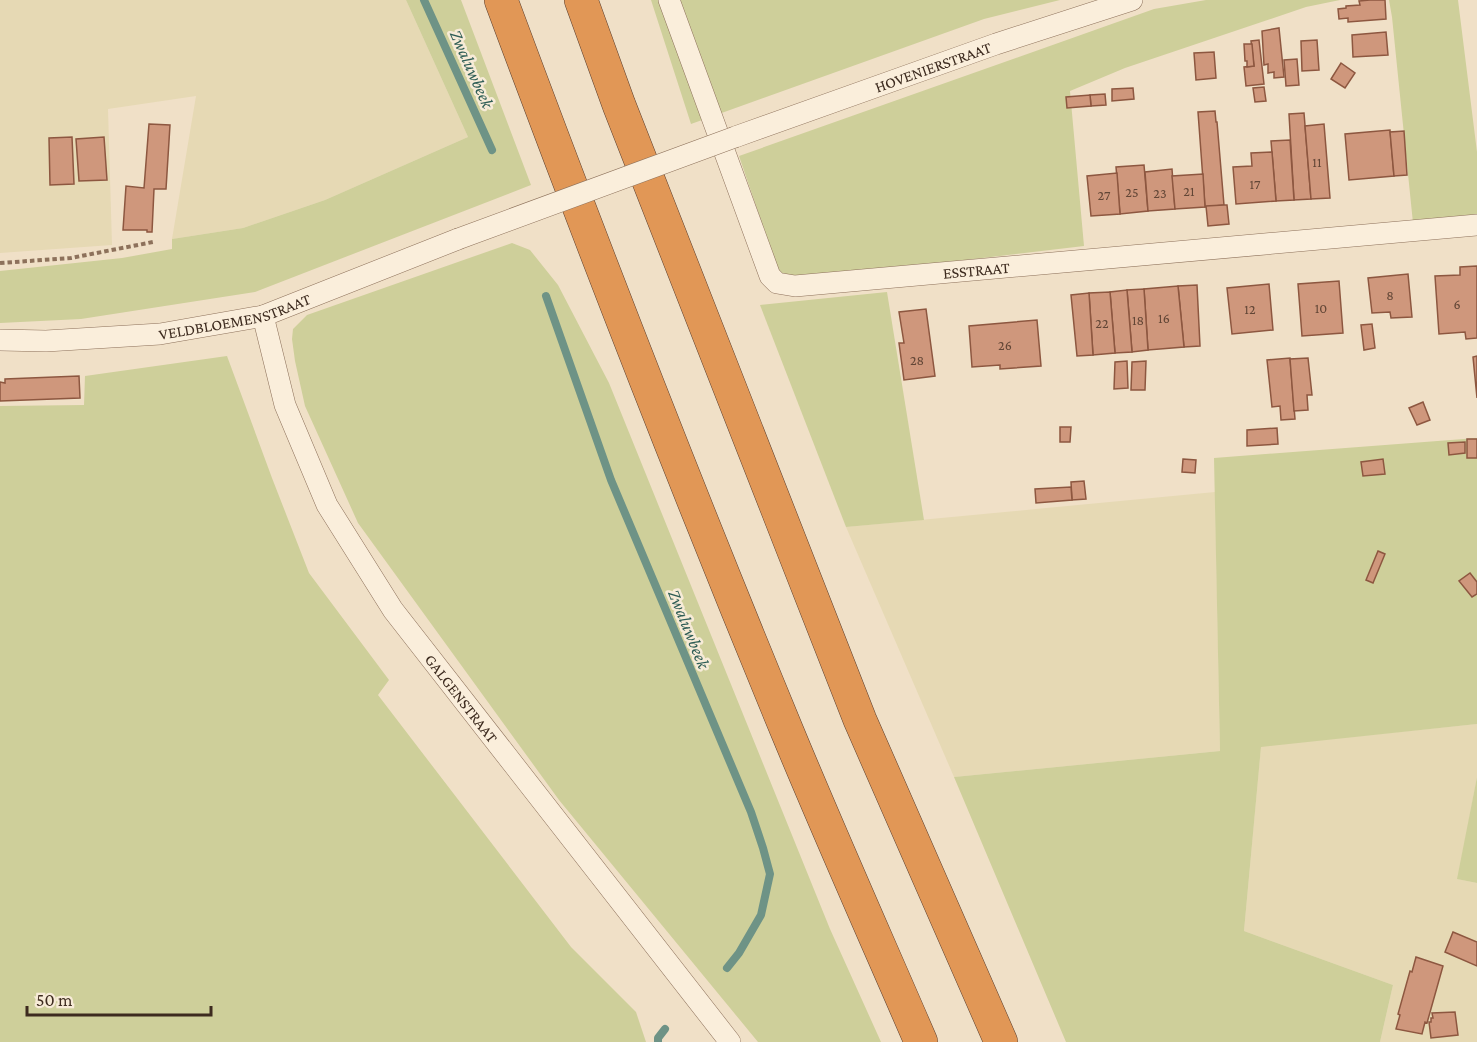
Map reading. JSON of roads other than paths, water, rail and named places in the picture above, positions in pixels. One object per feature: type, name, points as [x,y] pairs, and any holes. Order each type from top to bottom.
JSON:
[{"type":"highway","points":[[501,0],[688,488],[788,734],[921,1042]]},
{"type":"highway","points":[[581,0],[623,116],[860,720],[1001,1042]]},
{"type":"street","name":"ESSTRAAT","points":[[669,0],[770,276],[777,282],[795,286],[1477,225]]},
{"type":"street","name":"HOVENIERSTRAAT","points":[[458,239],[996,44],[1132,0]]},
{"type":"street","name":"VELDBLOEMENSTRAAT","points":[[0,340],[160,334],[263,316],[458,239]]},
{"type":"street","name":"GALGENSTRAAT","points":[[263,316],[285,405],[327,505],[393,610],[730,1042]]},
{"type":"waterway","name":"Zwaluwbeek","points":[[424,0],[492,150]]},
{"type":"waterway","name":"Zwaluwbeek","points":[[546,296],[611,480],[751,812],[763,848],[770,874],[761,915],[739,953],[727,968]]},
{"type":"waterway","name":"Zwaluwbeek","points":[[658,1042],[658,1038],[665,1029]]}]
